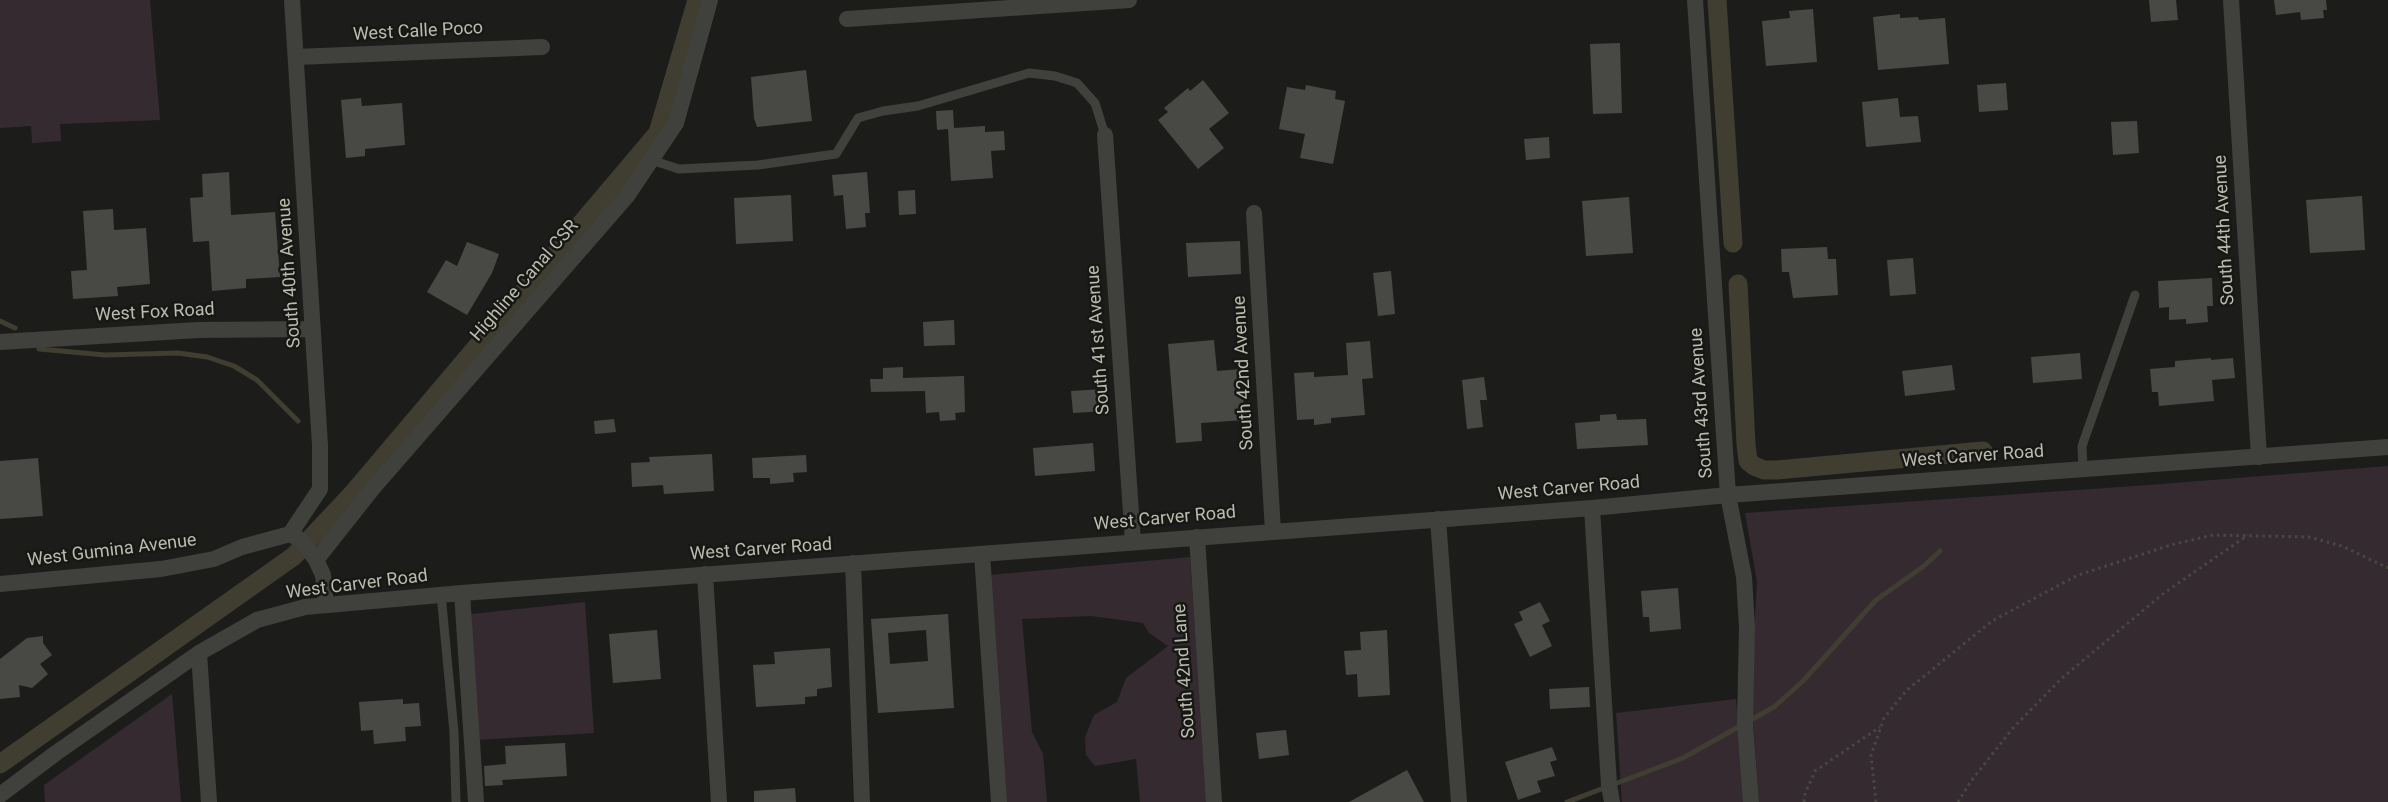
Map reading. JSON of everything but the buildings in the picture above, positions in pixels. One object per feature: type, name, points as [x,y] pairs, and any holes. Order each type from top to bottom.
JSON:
[{"type":"street","name":"South 40th Avenue","points":[[292,0],[320,445],[320,490],[295,537]]},
{"type":"street","name":"Highline Canal CSR","points":[[316,560],[372,488],[626,196],[676,123],[710,0]]},
{"type":"street","points":[[847,19],[1128,0]]},
{"type":"street","name":"South 43rd Avenue","points":[[1695,0],[1728,495],[1744,577],[1747,627],[1746,724],[1751,802]]},
{"type":"street","name":"South 44th Avenue","points":[[2231,0],[2259,457]]},
{"type":"street","name":"West Calle Poco","points":[[296,57],[542,47]]},
{"type":"street","name":"South 41st Avenue","points":[[1105,135],[1133,542]]},
{"type":"street","name":"South 42nd Avenue","points":[[1254,214],[1273,531]]},
{"type":"street","name":"West Fox Road","points":[[0,342],[198,330],[313,329]]},
{"type":"street","name":"West Carver Road","points":[[0,795],[56,753],[199,653],[257,620],[305,608],[441,594],[1592,508],[1728,495],[2388,447]]},
{"type":"street","points":[[1592,508],[1609,785],[1612,802]]},
{"type":"street","points":[[1438,519],[1459,802]]},
{"type":"street","points":[[295,537],[316,560],[323,575],[326,605]]},
{"type":"street","name":"West Gumina Avenue","points":[[0,584],[184,565],[214,559],[242,547],[295,537]]},
{"type":"street","name":"South 42nd Lane","points":[[1197,537],[1214,802]]},
{"type":"street","points":[[982,554],[999,802]]},
{"type":"street","points":[[853,563],[862,802]]},
{"type":"street","points":[[705,574],[719,802]]},
{"type":"street","points":[[462,593],[476,802]]},
{"type":"street","points":[[199,653],[209,802]]},
{"type":"lane","points":[[651,160],[679,169],[758,165],[836,154],[858,118],[883,111],[918,106],[1029,73],[1055,76],[1077,83],[1095,103],[1105,135]]},
{"type":"lane","points":[[2083,470],[2082,446],[2135,295]]},
{"type":"lane","points":[[441,594],[454,732],[456,802]]},
{"type":"path","points":[[1876,802],[1871,755],[1884,718],[1906,690],[1992,621],[2078,575],[2171,545],[2213,535],[2309,537],[2342,546],[2388,568]]},
{"type":"path","points":[[1958,802],[1971,781],[2013,728],[2062,678],[2164,593],[2248,535]]},
{"type":"path","points":[[1804,802],[1805,794],[1815,771],[1880,727]]},
{"type":"shaded area","points":[[0,0],[150,0],[160,120],[60,124],[61,141],[32,143],[31,126],[0,128]]},
{"type":"shaded area","points":[[2388,466],[2388,802],[1759,802],[1751,691],[1757,582],[1745,513],[2149,485]]},
{"type":"shaded area","points":[[1190,557],[1207,802],[1140,802],[1136,759],[1095,766],[1086,755],[1085,737],[1094,715],[1117,702],[1126,678],[1168,646],[1149,633],[1143,623],[1091,616],[1022,619],[1032,732],[1043,754],[1047,802],[1005,802],[989,575]]},
{"type":"shaded area","points":[[585,602],[594,733],[475,740],[471,614]]},
{"type":"shaded area","points":[[172,694],[181,802],[45,802],[44,785]]},
{"type":"shaded area","points":[[1736,699],[1744,802],[1622,802],[1616,713]]},
{"type":"waterway","points":[[0,764],[294,556],[354,492],[658,133],[697,0]]},
{"type":"waterway","points":[[1717,0],[1733,243]]},
{"type":"waterway","points":[[1738,284],[1746,444],[1748,461],[1754,466],[1764,470],[1777,470],[1983,451]]},
{"type":"waterway","points":[[0,321],[15,328]]},
{"type":"waterway","points":[[39,349],[105,355],[178,353],[207,357],[234,366],[257,380],[298,421]]},
{"type":"waterway","points":[[1567,802],[1683,758],[1774,707],[1803,681],[1876,600],[1924,566],[1940,551]]}]
